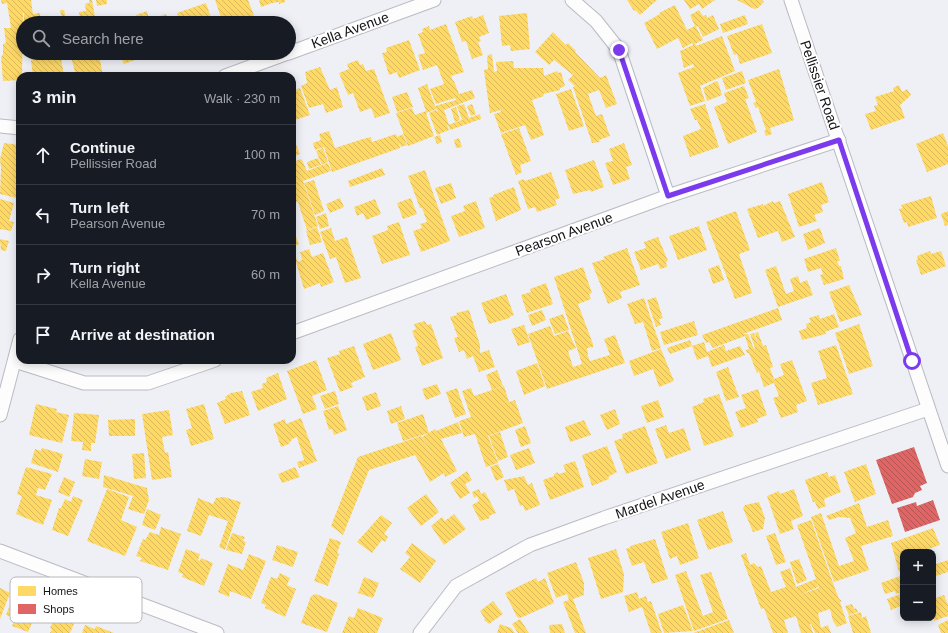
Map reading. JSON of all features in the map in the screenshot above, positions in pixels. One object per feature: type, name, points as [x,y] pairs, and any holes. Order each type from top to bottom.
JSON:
[{"type":"street","name":"Kella Avenue","points":[[296,50],[434,0]]},
{"type":"street","points":[[572,0],[596,21],[619,50],[668,196]]},
{"type":"street","name":"Pellissier Road","points":[[791,0],[948,466]]},
{"type":"street","name":"Kella Avenue","points":[[236,72],[270,60]]},
{"type":"street","points":[[0,126],[16,128]]},
{"type":"street","name":"Pearson Avenue","points":[[296,332],[668,196],[839,140]]},
{"type":"street","points":[[0,415],[16,357]]},
{"type":"street","points":[[22,364],[84,383],[148,383],[203,364]]},
{"type":"street","name":"Mardel Avenue","points":[[420,633],[456,586],[530,545],[604,518],[928,409]]},
{"type":"street","points":[[0,550],[71,577]]},
{"type":"street","points":[[142,604],[217,633]]},
{"type":"building: Homes","points":[[1,0],[31,0],[33,14],[40,13],[40,16],[24,16],[23,13],[23,16],[16,16],[16,60],[22,60],[22,72],[16,72],[16,80],[3,81],[1,57],[3,54],[3,44],[6,43],[4,28],[11,28],[7,3],[2,4]]},
{"type":"building: Homes","points":[[89,0],[92,0],[95,16],[80,16],[79,12],[86,11],[85,4],[89,3]]},
{"type":"building: Homes","points":[[96,0],[107,0],[107,4],[97,6]]},
{"type":"building: Homes","points":[[215,0],[248,0],[254,16],[221,16]]},
{"type":"building: Homes","points":[[259,0],[285,0],[285,2],[279,4],[279,2],[272,3],[261,7]]},
{"type":"building: Homes","points":[[627,0],[657,0],[640,15],[635,10],[634,11]]},
{"type":"building: Homes","points":[[684,0],[715,0],[702,9],[699,4],[690,9]]},
{"type":"building: Homes","points":[[737,0],[762,0],[764,2],[758,8],[754,9]]},
{"type":"building: Homes","points":[[206,3],[211,16],[178,16],[177,13]]},
{"type":"building: Homes","points":[[675,5],[687,30],[695,26],[690,15],[699,10],[703,16],[706,15],[707,18],[713,15],[719,29],[703,37],[698,26],[696,27],[703,40],[695,44],[696,46],[722,36],[735,71],[700,86],[705,101],[690,106],[678,73],[694,67],[693,64],[684,68],[680,51],[693,45],[692,43],[683,48],[678,38],[657,49],[644,23]]},
{"type":"building: Homes","points":[[60,10],[64,10],[65,16],[61,16]]},
{"type":"building: Homes","points":[[147,11],[148,16],[136,16]]},
{"type":"building: Homes","points":[[527,13],[530,49],[511,51],[510,45],[502,46],[499,16]]},
{"type":"building: Homes","points":[[483,15],[489,33],[479,37],[481,41],[478,42],[483,55],[472,59],[466,41],[462,42],[455,22],[472,16],[473,19]]},
{"type":"building: Homes","points":[[745,15],[748,24],[723,33],[720,24]]},
{"type":"building: Homes","points":[[446,24],[464,72],[451,76],[459,94],[472,90],[475,98],[444,110],[449,125],[447,125],[449,130],[437,135],[429,113],[436,110],[438,113],[437,109],[426,113],[434,136],[408,146],[396,113],[412,108],[415,115],[426,111],[418,88],[427,84],[435,106],[456,100],[455,98],[436,104],[430,89],[444,84],[437,65],[423,70],[418,55],[425,53],[418,34],[423,32],[422,29],[429,26],[430,30]]},
{"type":"building: Homes","points":[[762,24],[772,53],[740,64],[737,54],[734,55],[727,36]]},
{"type":"building: Homes","points":[[553,32],[566,45],[568,43],[600,78],[606,75],[617,104],[606,108],[599,90],[588,94],[596,116],[602,114],[610,136],[599,140],[600,142],[592,143],[573,87],[575,86],[568,80],[573,75],[554,60],[549,65],[535,52]]},
{"type":"building: Homes","points":[[409,40],[420,70],[399,78],[397,72],[389,75],[382,53],[387,52],[386,48]]},
{"type":"building: Homes","points":[[492,54],[494,72],[497,71],[496,62],[513,61],[514,68],[543,68],[544,76],[557,71],[558,73],[561,72],[565,86],[560,88],[560,90],[543,94],[544,96],[532,100],[544,135],[531,140],[525,125],[501,133],[494,114],[501,112],[501,110],[490,113],[484,70],[488,69],[488,55]]},
{"type":"building: Homes","points":[[31,60],[61,60],[63,72],[32,72]]},
{"type":"building: Homes","points":[[72,60],[100,60],[102,72],[75,72]]},
{"type":"building: Homes","points":[[122,60],[135,60],[124,64]]},
{"type":"building: Homes","points":[[358,60],[360,65],[363,64],[366,71],[374,69],[390,113],[375,118],[371,108],[360,112],[353,93],[348,95],[339,73],[349,69],[347,64]]},
{"type":"building: Homes","points":[[320,67],[330,90],[337,87],[343,107],[326,113],[323,104],[309,108],[301,86],[307,83],[305,72]]},
{"type":"building: Homes","points":[[779,69],[794,120],[770,128],[772,134],[766,136],[764,131],[766,130],[758,107],[756,108],[753,103],[756,102],[748,80]]},
{"type":"building: Homes","points":[[742,71],[746,83],[726,90],[722,78]]},
{"type":"building: Homes","points":[[716,81],[718,82],[722,95],[707,101],[703,88]]},
{"type":"building: Homes","points":[[899,85],[902,92],[907,89],[911,95],[900,105],[905,118],[871,130],[865,114],[876,111],[874,106],[878,105],[875,97],[894,91],[893,88]]},
{"type":"building: Homes","points":[[744,86],[749,98],[745,99],[757,132],[728,144],[714,107],[727,102],[724,93]]},
{"type":"building: Homes","points":[[300,88],[310,115],[296,120],[296,90]]},
{"type":"building: Homes","points":[[571,89],[584,126],[569,131],[556,94]]},
{"type":"building: Homes","points":[[407,92],[413,107],[397,112],[392,97]]},
{"type":"building: Homes","points":[[464,104],[469,118],[480,114],[481,119],[450,130],[448,125],[462,120],[457,106]]},
{"type":"building: Homes","points":[[472,104],[476,114],[471,116],[467,106]]},
{"type":"building: Homes","points":[[705,104],[719,147],[690,157],[683,136],[701,129],[690,109]]},
{"type":"building: Homes","points":[[456,107],[460,120],[455,122],[451,109]]},
{"type":"building: Homes","points":[[519,128],[531,161],[520,165],[522,172],[516,175],[501,134]]},
{"type":"building: Homes","points":[[329,131],[335,148],[371,137],[372,142],[396,134],[397,137],[403,134],[407,145],[401,147],[399,143],[400,148],[332,172],[324,147],[315,150],[313,143],[321,140],[319,134]]},
{"type":"building: Homes","points":[[943,133],[948,146],[948,164],[927,172],[916,144]]},
{"type":"building: Homes","points":[[440,135],[442,142],[437,144],[434,137]]},
{"type":"building: Homes","points":[[459,138],[462,147],[456,148],[454,140]]},
{"type":"building: Homes","points":[[4,143],[16,144],[16,198],[0,194],[0,159]]},
{"type":"building: Homes","points":[[624,143],[632,165],[626,167],[630,179],[613,185],[605,163],[613,161],[609,149]]},
{"type":"building: Homes","points":[[296,144],[300,154],[296,156]]},
{"type":"building: Homes","points":[[323,148],[328,162],[322,165],[316,151]]},
{"type":"building: Homes","points":[[318,158],[321,165],[309,169],[307,162]]},
{"type":"building: Homes","points":[[300,159],[302,160],[307,171],[328,163],[331,171],[303,181],[318,226],[307,230],[298,202],[304,199],[296,202],[296,161]]},
{"type":"building: Homes","points":[[594,160],[604,187],[591,192],[590,190],[573,194],[565,170]]},
{"type":"building: Homes","points":[[382,168],[385,175],[350,187],[348,181]]},
{"type":"building: Homes","points":[[425,170],[450,241],[421,252],[413,231],[422,228],[420,224],[427,222],[408,176]]},
{"type":"building: Homes","points":[[551,172],[560,198],[555,200],[557,205],[537,212],[535,207],[528,209],[518,181],[524,179],[525,181]]},
{"type":"building: Homes","points":[[314,180],[324,211],[315,215],[304,183]]},
{"type":"building: Homes","points":[[822,182],[829,202],[821,205],[823,212],[814,215],[817,221],[799,227],[788,194]]},
{"type":"building: Homes","points":[[451,183],[456,198],[441,204],[435,188]]},
{"type":"building: Homes","points":[[514,187],[521,210],[496,221],[489,198]]},
{"type":"building: Homes","points":[[931,196],[937,218],[908,227],[907,222],[904,223],[899,209],[903,208],[901,205]]},
{"type":"building: Homes","points":[[340,198],[344,207],[330,213],[326,204]]},
{"type":"building: Homes","points":[[411,198],[417,214],[403,219],[397,203]]},
{"type":"building: Homes","points":[[0,199],[14,203],[9,221],[14,222],[11,231],[0,229]]},
{"type":"building: Homes","points":[[375,199],[381,214],[366,220],[363,213],[357,216],[354,207]]},
{"type":"building: Homes","points":[[476,201],[485,228],[459,237],[451,216],[465,211],[463,206]]},
{"type":"building: Homes","points":[[773,201],[774,203],[780,201],[795,237],[782,242],[778,231],[758,238],[747,209],[763,204],[763,206]]},
{"type":"building: Homes","points":[[736,211],[750,250],[739,254],[752,293],[735,299],[706,222]]},
{"type":"building: Homes","points":[[948,211],[948,225],[945,226],[941,214]]},
{"type":"building: Homes","points":[[326,213],[329,226],[320,229],[316,217]]},
{"type":"building: Homes","points":[[399,222],[410,255],[382,264],[372,236],[388,230],[387,226]]},
{"type":"building: Homes","points":[[699,226],[707,250],[678,260],[669,236]]},
{"type":"building: Homes","points":[[317,227],[322,242],[310,245],[306,231]]},
{"type":"building: Homes","points":[[331,228],[335,241],[347,237],[361,278],[345,283],[336,257],[330,259],[320,232]]},
{"type":"building: Homes","points":[[820,228],[825,243],[808,250],[803,234]]},
{"type":"building: Homes","points":[[296,236],[299,244],[296,246]]},
{"type":"building: Homes","points":[[658,237],[668,261],[666,262],[667,267],[660,269],[658,264],[641,270],[634,252],[646,248],[644,242]]},
{"type":"building: Homes","points":[[0,239],[9,241],[6,251],[1,250],[1,253]]},
{"type":"building: Homes","points":[[627,248],[640,285],[620,292],[622,298],[608,304],[592,263],[605,259],[603,257]]},
{"type":"building: Homes","points":[[836,248],[840,261],[837,261],[839,266],[841,266],[844,279],[824,285],[820,275],[823,274],[821,268],[808,272],[804,259]]},
{"type":"building: Homes","points":[[309,249],[312,257],[323,253],[334,282],[321,287],[320,283],[304,289],[296,257],[298,262],[302,260],[300,252]]},
{"type":"building: Homes","points":[[930,251],[931,254],[941,251],[946,266],[921,275],[916,260],[918,259],[917,256]]},
{"type":"building: Homes","points":[[719,265],[724,280],[713,284],[708,269]]},
{"type":"building: Homes","points":[[776,266],[786,294],[794,291],[790,279],[798,276],[800,283],[807,280],[813,295],[778,307],[765,270]]},
{"type":"building: Homes","points":[[583,267],[592,293],[589,294],[591,299],[578,304],[593,344],[593,347],[587,348],[590,361],[610,355],[604,339],[615,335],[625,363],[547,389],[528,334],[550,326],[554,336],[568,331],[576,348],[568,351],[573,367],[582,364],[554,277]]},
{"type":"building: Homes","points":[[546,283],[553,304],[527,313],[521,295],[531,292],[530,289]]},
{"type":"building: Homes","points":[[849,285],[862,315],[840,322],[829,292]]},
{"type":"building: Homes","points":[[506,294],[514,315],[509,317],[510,318],[489,324],[481,303]]},
{"type":"building: Homes","points":[[656,297],[663,318],[659,319],[661,325],[656,327],[647,300]]},
{"type":"building: Homes","points":[[644,298],[661,348],[652,351],[643,322],[635,324],[627,304]]},
{"type":"building: Homes","points":[[778,308],[782,320],[743,334],[748,334],[754,349],[755,348],[750,334],[754,333],[759,347],[755,333],[758,332],[763,346],[766,345],[773,367],[770,368],[774,379],[784,375],[780,364],[792,360],[807,401],[796,405],[798,412],[781,418],[773,398],[779,396],[774,383],[764,387],[759,372],[757,373],[749,353],[747,353],[746,350],[749,349],[745,336],[713,348],[709,342],[706,343],[702,335]]},
{"type":"building: Homes","points":[[469,310],[480,345],[480,353],[489,350],[495,367],[479,372],[473,356],[467,359],[464,350],[459,352],[454,338],[458,337],[450,317],[457,315],[456,313]]},
{"type":"building: Homes","points":[[542,310],[546,320],[532,326],[528,315]]},
{"type":"building: Homes","points":[[563,314],[569,330],[555,334],[549,319]]},
{"type":"building: Homes","points":[[834,314],[839,327],[825,332],[826,334],[802,340],[799,331],[807,328],[806,324],[811,322],[809,318],[819,315],[820,319]]},
{"type":"building: Homes","points":[[425,321],[427,325],[431,324],[443,358],[422,366],[415,347],[418,346],[412,331],[416,329],[414,324]]},
{"type":"building: Homes","points":[[694,321],[698,335],[664,345],[660,332]]},
{"type":"building: Homes","points":[[859,324],[873,366],[849,374],[835,333]]},
{"type":"building: Homes","points":[[524,325],[530,342],[518,346],[511,329]]},
{"type":"building: Homes","points":[[391,333],[401,360],[373,370],[363,344]]},
{"type":"building: Homes","points":[[690,340],[692,346],[670,354],[667,348]]},
{"type":"building: Homes","points":[[704,342],[707,352],[724,345],[726,351],[740,346],[745,355],[712,367],[708,356],[697,360],[692,346]]},
{"type":"building: Homes","points":[[836,345],[853,394],[818,405],[811,383],[827,378],[818,351]]},
{"type":"building: Homes","points":[[354,346],[365,377],[351,383],[353,387],[340,392],[327,358],[340,354],[339,351]]},
{"type":"building: Homes","points":[[661,349],[674,381],[659,387],[653,369],[634,376],[629,361]]},
{"type":"building: Homes","points":[[316,360],[327,390],[312,396],[317,409],[303,414],[287,371]]},
{"type":"building: Homes","points":[[537,363],[545,386],[524,395],[516,371]]},
{"type":"building: Homes","points":[[728,367],[739,397],[726,401],[716,372]]},
{"type":"building: Homes","points":[[497,370],[503,386],[492,390],[486,375]]},
{"type":"building: Homes","points":[[278,373],[287,399],[258,411],[251,392],[263,388],[262,384],[267,382],[266,378]]},
{"type":"building: Homes","points":[[437,384],[441,394],[426,400],[422,389]]},
{"type":"building: Homes","points":[[504,386],[509,402],[515,400],[523,423],[488,436],[498,463],[486,467],[475,434],[464,437],[459,421],[471,417],[462,391],[471,388],[474,396]]},
{"type":"building: Homes","points":[[457,388],[466,414],[455,418],[446,392]]},
{"type":"building: Homes","points":[[758,389],[767,415],[757,419],[758,422],[741,428],[735,412],[746,408],[741,395]]},
{"type":"building: Homes","points":[[242,391],[250,415],[225,424],[217,403],[226,399],[225,397],[231,393]]},
{"type":"building: Homes","points":[[335,391],[339,404],[325,409],[320,396]]},
{"type":"building: Homes","points":[[376,392],[381,406],[367,411],[362,397]]},
{"type":"building: Homes","points":[[719,394],[734,436],[704,446],[692,407],[704,402],[703,399]]},
{"type":"building: Homes","points":[[658,400],[664,417],[647,423],[641,406]]},
{"type":"building: Homes","points":[[36,404],[57,409],[56,412],[69,415],[62,443],[29,435]]},
{"type":"building: Homes","points":[[204,404],[214,439],[191,446],[186,430],[192,428],[186,409]]},
{"type":"building: Homes","points":[[338,406],[347,430],[334,435],[332,429],[329,430],[323,411]]},
{"type":"building: Homes","points":[[401,406],[405,419],[391,424],[387,411]]},
{"type":"building: Homes","points":[[615,409],[620,424],[607,430],[600,415]]},
{"type":"building: Homes","points":[[169,410],[173,435],[162,437],[165,453],[168,452],[172,477],[152,480],[142,414]]},
{"type":"building: Homes","points":[[74,413],[99,415],[95,443],[91,443],[91,451],[82,450],[83,442],[71,441]]},
{"type":"building: Homes","points":[[423,414],[429,433],[403,441],[397,423]]},
{"type":"building: Homes","points":[[301,418],[317,461],[299,468],[297,462],[304,460],[297,437],[292,439],[289,444],[281,447],[273,424],[285,419],[286,424]]},
{"type":"building: Homes","points":[[135,419],[135,436],[109,436],[108,420]]},
{"type":"building: Homes","points":[[584,420],[591,435],[570,442],[565,427]]},
{"type":"building: Homes","points":[[458,422],[462,433],[441,439],[457,471],[445,477],[444,473],[430,482],[415,455],[369,470],[343,535],[331,526],[358,457],[421,436],[438,466],[422,437],[435,429],[436,431]]},
{"type":"building: Homes","points":[[666,425],[669,433],[684,428],[691,450],[666,459],[655,429]]},
{"type":"building: Homes","points":[[525,426],[531,443],[521,447],[515,430]]},
{"type":"building: Homes","points":[[645,426],[658,463],[626,474],[614,441],[623,438],[622,434]]},
{"type":"building: Homes","points":[[500,432],[508,457],[498,461],[489,436]]},
{"type":"building: Homes","points":[[607,446],[617,472],[608,477],[609,479],[592,486],[582,455]]},
{"type":"building: Homes","points":[[42,448],[63,454],[58,472],[31,463],[35,449],[41,451]]},
{"type":"building: Homes","points":[[529,448],[535,463],[516,470],[510,455]]},
{"type":"building: Homes","points":[[144,453],[146,478],[134,479],[132,454]]},
{"type":"building: Homes","points":[[85,459],[102,462],[99,479],[82,476]]},
{"type":"building: Homes","points":[[575,461],[584,487],[550,500],[543,480],[554,476],[554,474],[558,472],[558,474],[566,472],[563,465]]},
{"type":"building: Homes","points":[[498,464],[504,477],[496,481],[490,467]]},
{"type":"building: Homes","points":[[866,464],[876,494],[855,502],[844,472]]},
{"type":"building: Homes","points":[[26,467],[52,474],[45,490],[38,488],[36,495],[52,500],[43,525],[16,514],[22,496],[17,494]]},
{"type":"building: Homes","points":[[295,467],[300,477],[282,483],[278,474]]},
{"type":"building: Homes","points":[[467,471],[472,480],[465,484],[470,493],[460,499],[450,483]]},
{"type":"building: Homes","points":[[827,472],[829,477],[835,475],[841,492],[826,498],[824,500],[826,506],[818,509],[815,502],[813,502],[805,480]]},
{"type":"building: Homes","points":[[104,475],[147,488],[149,500],[144,514],[128,509],[133,496],[103,487]]},
{"type":"building: Homes","points":[[524,476],[528,485],[532,483],[540,505],[525,511],[523,505],[520,506],[514,489],[508,491],[504,480]]},
{"type":"building: Homes","points":[[64,477],[75,482],[69,497],[58,492]]},
{"type":"building: Homes","points":[[107,489],[129,497],[121,520],[137,527],[125,556],[87,541]]},
{"type":"building: Homes","points":[[479,489],[481,494],[485,492],[496,513],[489,516],[490,518],[480,521],[472,505],[479,501],[477,496],[474,498],[472,492]]},
{"type":"building: Homes","points":[[794,489],[803,516],[791,521],[794,529],[780,534],[767,496],[779,491],[780,494]]},
{"type":"building: Homes","points":[[426,494],[439,512],[421,526],[407,508]]},
{"type":"building: Homes","points":[[73,496],[83,500],[68,536],[52,530],[59,508],[61,508],[65,499],[71,502]]},
{"type":"building: Homes","points":[[224,497],[241,502],[225,550],[219,547],[228,521],[209,515],[201,536],[187,531],[198,498],[213,504],[216,498]]},
{"type":"building: Homes","points":[[759,502],[765,518],[763,529],[753,532],[743,508],[745,505]]},
{"type":"building: Homes","points":[[859,503],[867,527],[888,520],[893,536],[861,546],[869,570],[834,582],[811,517],[821,513],[839,566],[854,561],[845,538],[856,533],[850,518],[839,517],[829,520],[826,516]]},
{"type":"building: Homes","points":[[147,509],[161,515],[155,530],[142,525]]},
{"type":"building: Homes","points":[[723,511],[733,542],[708,550],[697,520]]},
{"type":"building: Homes","points":[[454,514],[466,529],[444,545],[431,526],[442,517],[445,521]]},
{"type":"building: Homes","points":[[381,515],[392,523],[384,534],[388,537],[385,542],[382,540],[372,553],[357,542]]},
{"type":"building: Homes","points":[[811,520],[839,599],[842,601],[840,602],[847,623],[837,627],[833,621],[830,609],[818,613],[821,628],[828,625],[831,633],[815,633],[810,624],[813,633],[801,633],[796,616],[784,620],[788,633],[773,633],[764,608],[761,609],[741,555],[746,553],[750,565],[754,563],[758,567],[761,566],[771,592],[786,587],[780,572],[790,568],[796,587],[816,579],[797,525]],"holes":[[[817,582],[819,588],[799,595],[818,587]]]},
{"type":"building: Homes","points":[[688,523],[699,558],[680,565],[677,556],[670,559],[661,532]]},
{"type":"building: Homes","points":[[161,527],[181,534],[168,570],[140,561],[142,558],[136,556],[143,539],[145,540],[150,532],[159,535]]},
{"type":"building: Homes","points":[[933,528],[940,545],[928,549],[900,549],[899,572],[891,543]]},
{"type":"building: Homes","points":[[232,533],[245,537],[243,541],[246,542],[242,554],[226,550]]},
{"type":"building: Homes","points":[[775,533],[786,562],[776,565],[766,536]]},
{"type":"building: Homes","points":[[330,538],[341,542],[337,553],[339,554],[328,586],[314,581]]},
{"type":"building: Homes","points":[[655,539],[668,579],[652,584],[644,562],[632,566],[626,549],[631,547],[630,546]]},
{"type":"building: Homes","points":[[412,543],[436,561],[420,583],[400,569],[410,557],[405,553]]},
{"type":"building: Homes","points":[[277,545],[298,552],[293,567],[272,560]]},
{"type":"building: Homes","points":[[186,549],[200,554],[198,560],[200,561],[201,558],[213,563],[204,586],[182,577],[183,574],[178,572]]},
{"type":"building: Homes","points":[[616,549],[624,574],[623,592],[601,599],[588,558]]},
{"type":"building: Homes","points":[[249,554],[266,561],[251,599],[230,591],[229,597],[218,592],[228,564],[243,570]]},
{"type":"building: Homes","points":[[799,559],[807,580],[797,584],[790,562]]},
{"type":"building: Homes","points":[[948,560],[948,572],[936,576],[936,564]]},
{"type":"building: Homes","points":[[576,562],[584,583],[584,595],[573,599],[586,633],[575,633],[563,602],[569,600],[567,594],[556,598],[547,573]]},
{"type":"building: Homes","points":[[686,571],[703,616],[713,612],[700,575],[711,572],[728,619],[694,631],[675,575]]},
{"type":"building: Homes","points":[[280,573],[290,578],[287,585],[296,589],[285,617],[265,608],[266,605],[261,603],[271,577],[277,579]]},
{"type":"building: Homes","points":[[900,576],[900,593],[896,594],[895,591],[885,594],[881,583]]},
{"type":"building: Homes","points":[[364,577],[379,583],[373,598],[358,593]]},
{"type":"building: Homes","points":[[536,578],[538,582],[545,578],[554,603],[520,618],[517,617],[505,593]]},
{"type":"building: Homes","points":[[0,588],[10,593],[0,619]]},
{"type":"building: Homes","points":[[637,592],[639,599],[646,596],[648,602],[651,601],[662,633],[651,633],[642,607],[629,612],[624,596]]},
{"type":"building: Homes","points":[[316,594],[338,603],[327,632],[301,623],[311,596]]},
{"type":"building: Homes","points":[[900,594],[900,606],[891,610],[887,599]]},
{"type":"building: Homes","points":[[944,595],[948,605],[948,616],[936,620],[936,598]]},
{"type":"building: Homes","points":[[493,601],[503,614],[489,624],[484,620],[485,619],[480,611]]},
{"type":"building: Homes","points":[[852,604],[854,609],[856,608],[858,612],[849,615],[845,606]]},
{"type":"building: Homes","points":[[10,605],[10,616],[6,615]]},
{"type":"building: Homes","points":[[683,605],[693,631],[664,633],[658,614]]},
{"type":"building: Homes","points":[[358,608],[383,618],[377,633],[342,633],[349,616],[354,618]]},
{"type":"building: Homes","points":[[861,612],[862,618],[866,616],[871,633],[853,633],[848,616]]},
{"type":"building: Homes","points":[[520,619],[529,633],[518,633],[512,624]]},
{"type":"building: Homes","points":[[729,620],[734,633],[693,633]]},
{"type":"building: Homes","points":[[948,620],[948,633],[941,633],[938,625]]},
{"type":"building: Homes","points":[[13,623],[32,623],[28,632],[12,626]]},
{"type":"building: Homes","points":[[52,623],[74,623],[70,633],[50,633],[52,629],[50,628]]},
{"type":"building: Homes","points":[[500,624],[511,628],[515,633],[497,633]]},
{"type":"building: Homes","points":[[562,624],[565,633],[550,633],[549,625]]},
{"type":"building: Homes","points":[[85,625],[95,629],[96,626],[114,633],[82,633]]},
{"type":"building: Shops","points":[[914,447],[927,483],[920,486],[922,490],[915,493],[913,497],[892,504],[876,460]]},
{"type":"building: Shops","points":[[933,500],[940,520],[905,532],[897,508],[916,502],[917,506]]},
{"type":"route","points":[[619,50],[668,196],[839,140],[912,361]]}]
